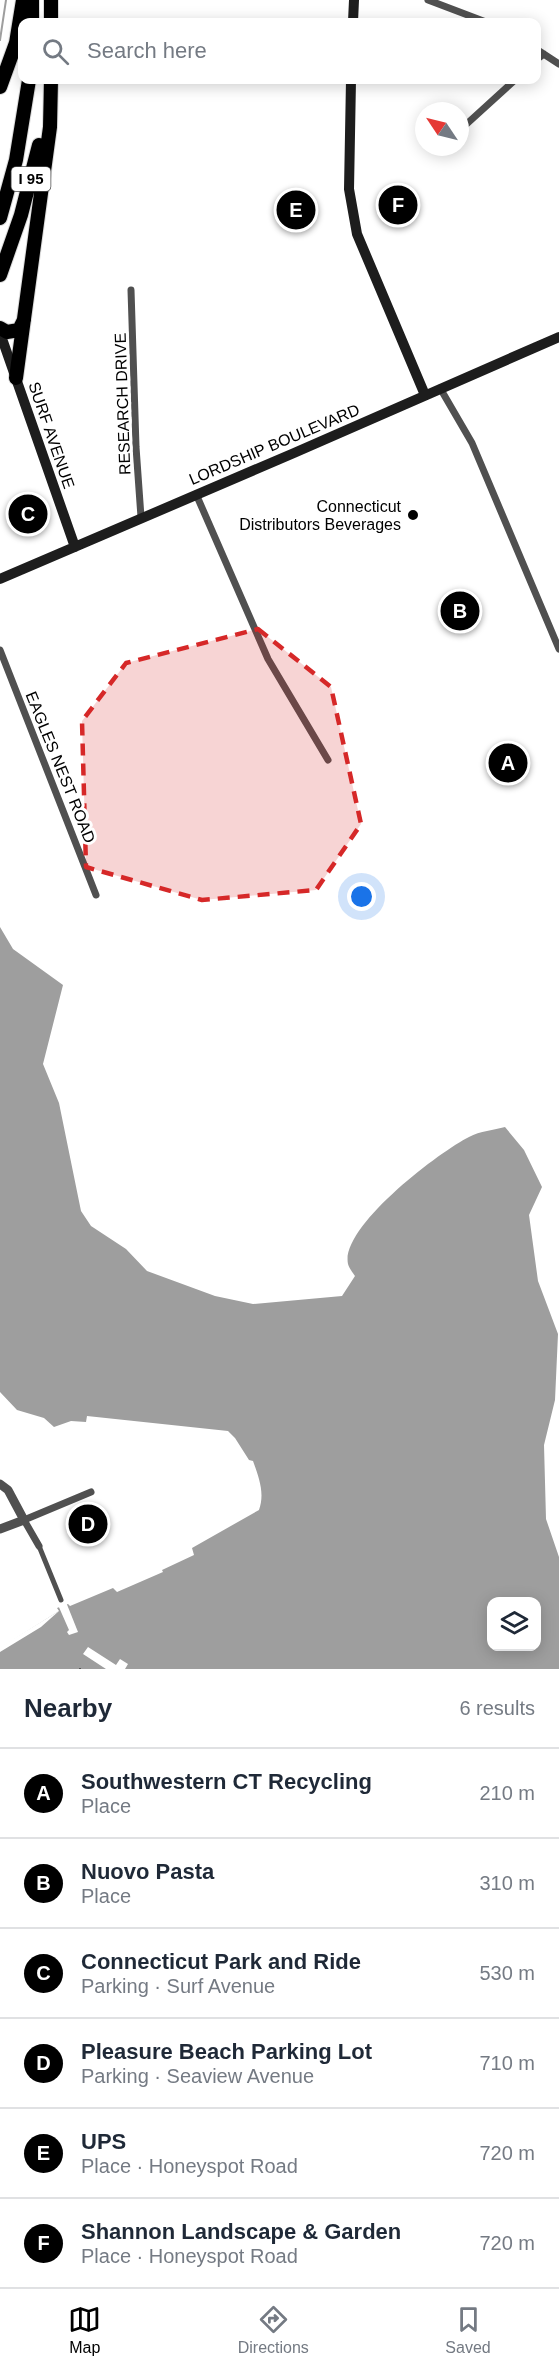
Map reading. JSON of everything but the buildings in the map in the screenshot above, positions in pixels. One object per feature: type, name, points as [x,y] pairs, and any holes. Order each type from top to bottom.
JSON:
[{"type":"highway","points":[[20,18],[23,0]]},
{"type":"highway","points":[[32,0],[32,18]]},
{"type":"highway","points":[[51,0],[51,18]]},
{"type":"highway","points":[[0,87],[16,43],[18,31]]},
{"type":"highway","name":"I 95","points":[[0,218],[16,160],[28,84]]},
{"type":"highway","name":"I 95","points":[[0,275],[21,215],[33,171],[49,84]]},
{"type":"highway","points":[[16,378],[50,127],[50,84]]},
{"type":"highway","points":[[0,328],[13,332],[19,330],[24,319]]},
{"type":"main road","points":[[353,18],[354,0]]},
{"type":"main road","points":[[351,84],[349,189],[357,234],[425,395]]},
{"type":"main road","name":"SURF AVENUE","points":[[0,333],[75,547]]},
{"type":"main road","name":"LORDSHIP BOULEVARD","points":[[0,579],[559,336]]},
{"type":"street","points":[[428,0],[475,18]]},
{"type":"street","points":[[541,53],[559,64]]},
{"type":"street","points":[[469,122],[511,84]]},
{"type":"street","name":"RESEARCH DRIVE","points":[[131,290],[141,517]]},
{"type":"street","points":[[440,388],[472,443],[559,649]]},
{"type":"street","points":[[196,494],[268,659],[328,760]]},
{"type":"street","name":"EAGLES NEST ROAD","points":[[0,650],[96,894]]},
{"type":"street","points":[[0,1484],[8,1490],[39,1546],[61,1600]]},
{"type":"street","points":[[0,1529],[91,1492]]},
{"type":"highlighted area","points":[[258,629],[331,687],[361,824],[316,890],[202,900],[86,867],[82,721],[126,663]]},
{"type":"shaded area","points":[[0,927],[13,949],[63,985],[43,1064],[59,1103],[81,1211],[91,1226],[126,1249],[147,1271],[215,1296],[253,1304],[342,1296],[355,1276],[348,1264],[350,1249],[359,1231],[394,1192],[415,1174],[473,1135],[505,1127],[524,1150],[542,1187],[529,1215],[538,1281],[558,1334],[555,1400],[544,1445],[546,1519],[559,1557],[559,1669],[0,1669],[0,1648],[59,1611],[57,1608],[68,1604],[70,1606],[113,1588],[117,1592],[163,1572],[162,1570],[194,1555],[192,1548],[259,1510],[261,1504],[259,1479],[253,1461],[249,1460],[228,1431],[87,1416],[86,1422],[71,1421],[54,1427],[44,1418],[17,1410],[0,1392]]},
{"type":"pier","points":[[66,1602],[78,1632],[69,1635],[58,1605]]},
{"type":"pier","points":[[59,1611],[41,1627],[0,1652],[0,1647]]},
{"type":"pier","points":[[88,1647],[116,1665],[120,1659],[128,1664],[125,1669],[106,1669],[83,1654]]},
{"type":"waterway","points":[[0,40],[6,0]]},
{"type":"place","name":"Shannon Landscape & Garden","points":[[398,205]]},
{"type":"place","name":"UPS","points":[[296,210]]},
{"type":"place","name":"Connecticut Park and Ride","points":[[28,514]]},
{"type":"place","name":"Connecticut Distributors Beverages","points":[[413,515]]},
{"type":"place","name":"Nuovo Pasta","points":[[460,611]]},
{"type":"place","name":"Southwestern CT Recycling","points":[[508,763]]},
{"type":"place","name":"Pleasure Beach Parking Lot","points":[[88,1524]]}]
